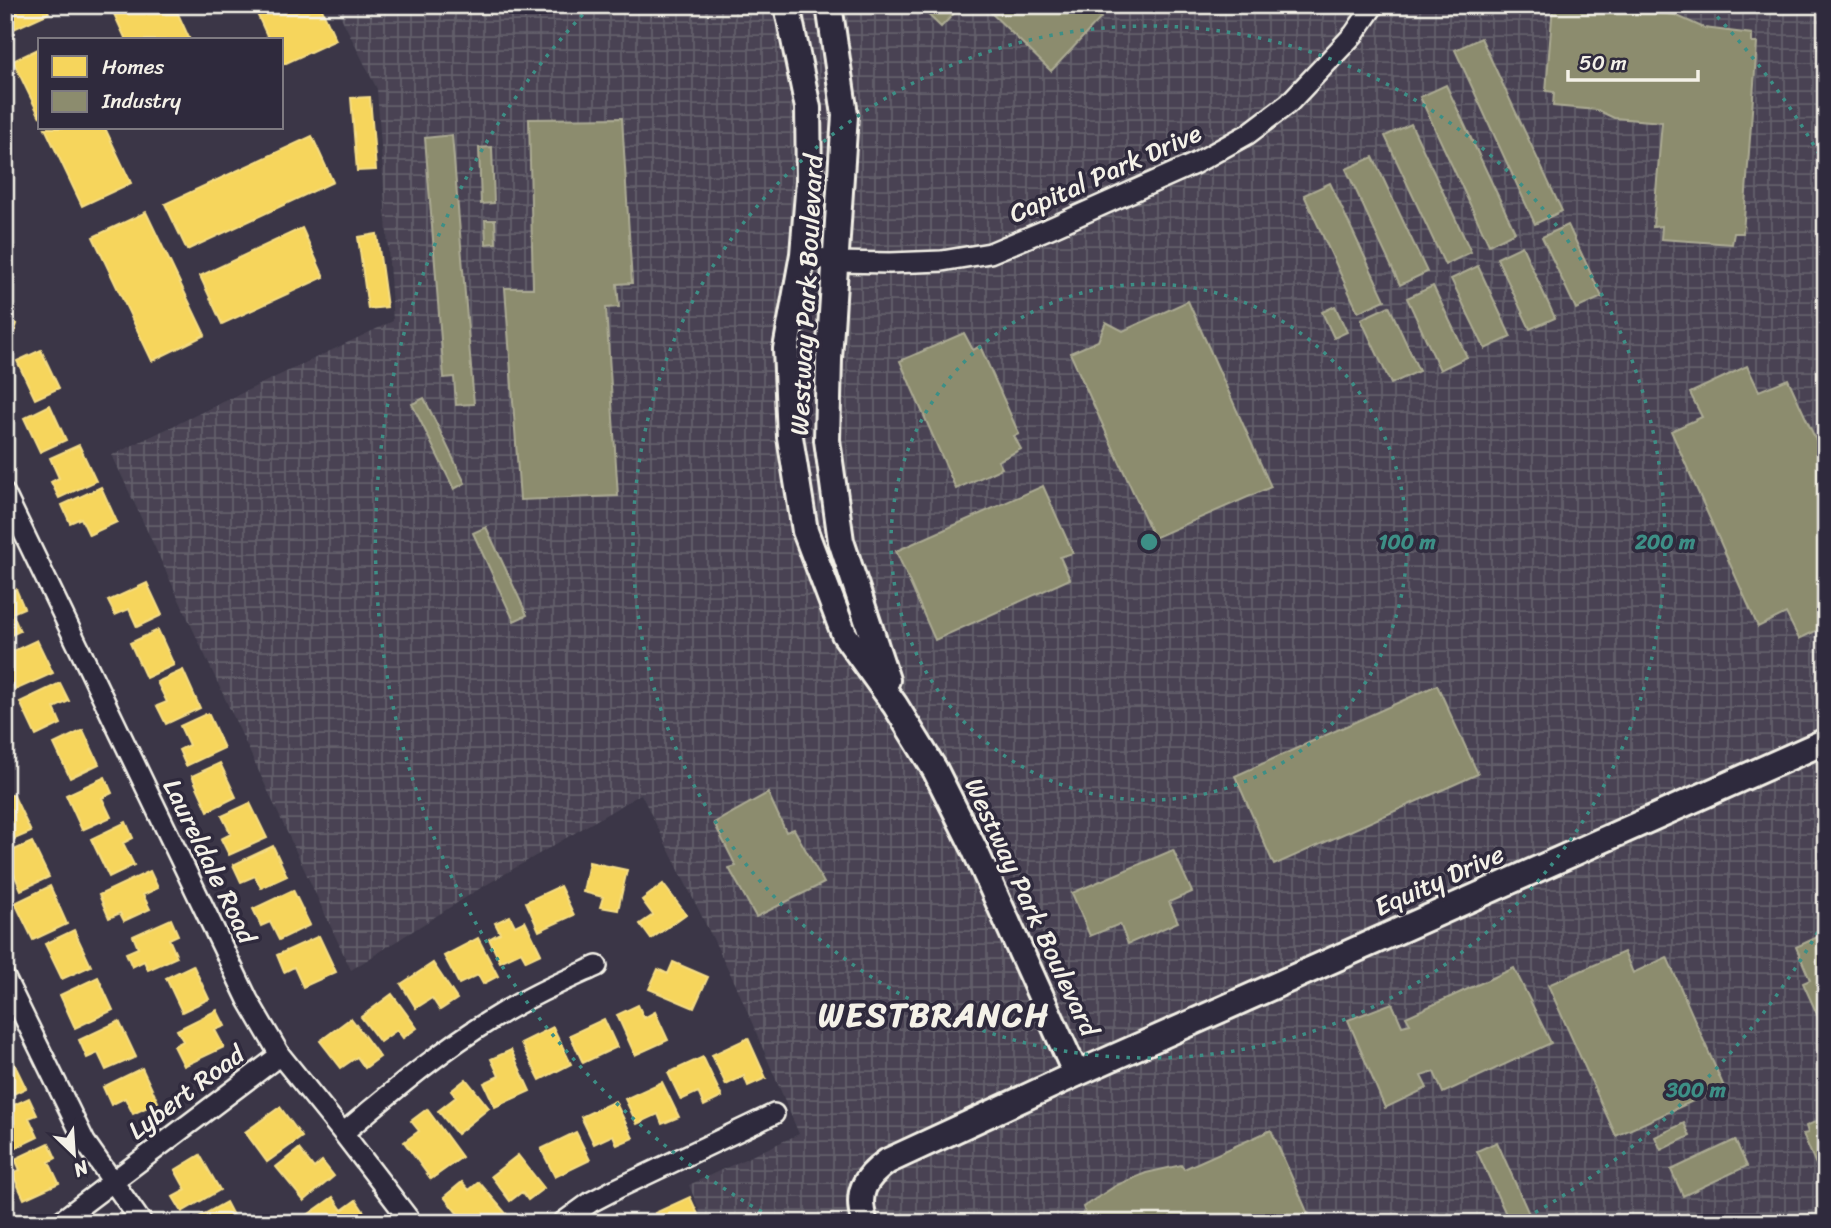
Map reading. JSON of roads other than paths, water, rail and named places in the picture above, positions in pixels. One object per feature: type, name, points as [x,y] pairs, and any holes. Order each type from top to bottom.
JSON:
[{"type":"street","name":"Westway Park Boulevard","points":[[787,5],[808,108],[809,181],[803,254],[786,349],[790,437],[805,531],[845,634],[895,705],[935,770],[974,848],[1076,1074],[888,1161],[874,1171],[860,1197],[865,1223]]},
{"type":"street","name":"Westway Park Boulevard","points":[[829,5],[845,115],[829,359],[827,440],[841,541],[895,705]]},
{"type":"street","name":"Capital Park Drive","points":[[803,254],[837,262],[942,261],[990,253],[1048,229],[1194,164],[1248,134],[1289,103],[1354,34],[1374,5]]},
{"type":"street","name":"Laureldale Road","points":[[5,494],[248,1000],[280,1055],[412,1223]]},
{"type":"street","name":"Equity Drive","points":[[1076,1074],[1826,741]]},
{"type":"street","points":[[343,1133],[435,1056],[494,1017],[597,966]]},
{"type":"street","points":[[5,978],[85,1143],[142,1223]]},
{"type":"street","name":"Lybert Road","points":[[58,1223],[280,1055]]},
{"type":"street","points":[[562,1223],[591,1202],[616,1189],[774,1114]]},
{"type":"district","name":"WESTBRANCH","points":[[934,1014]]}]
